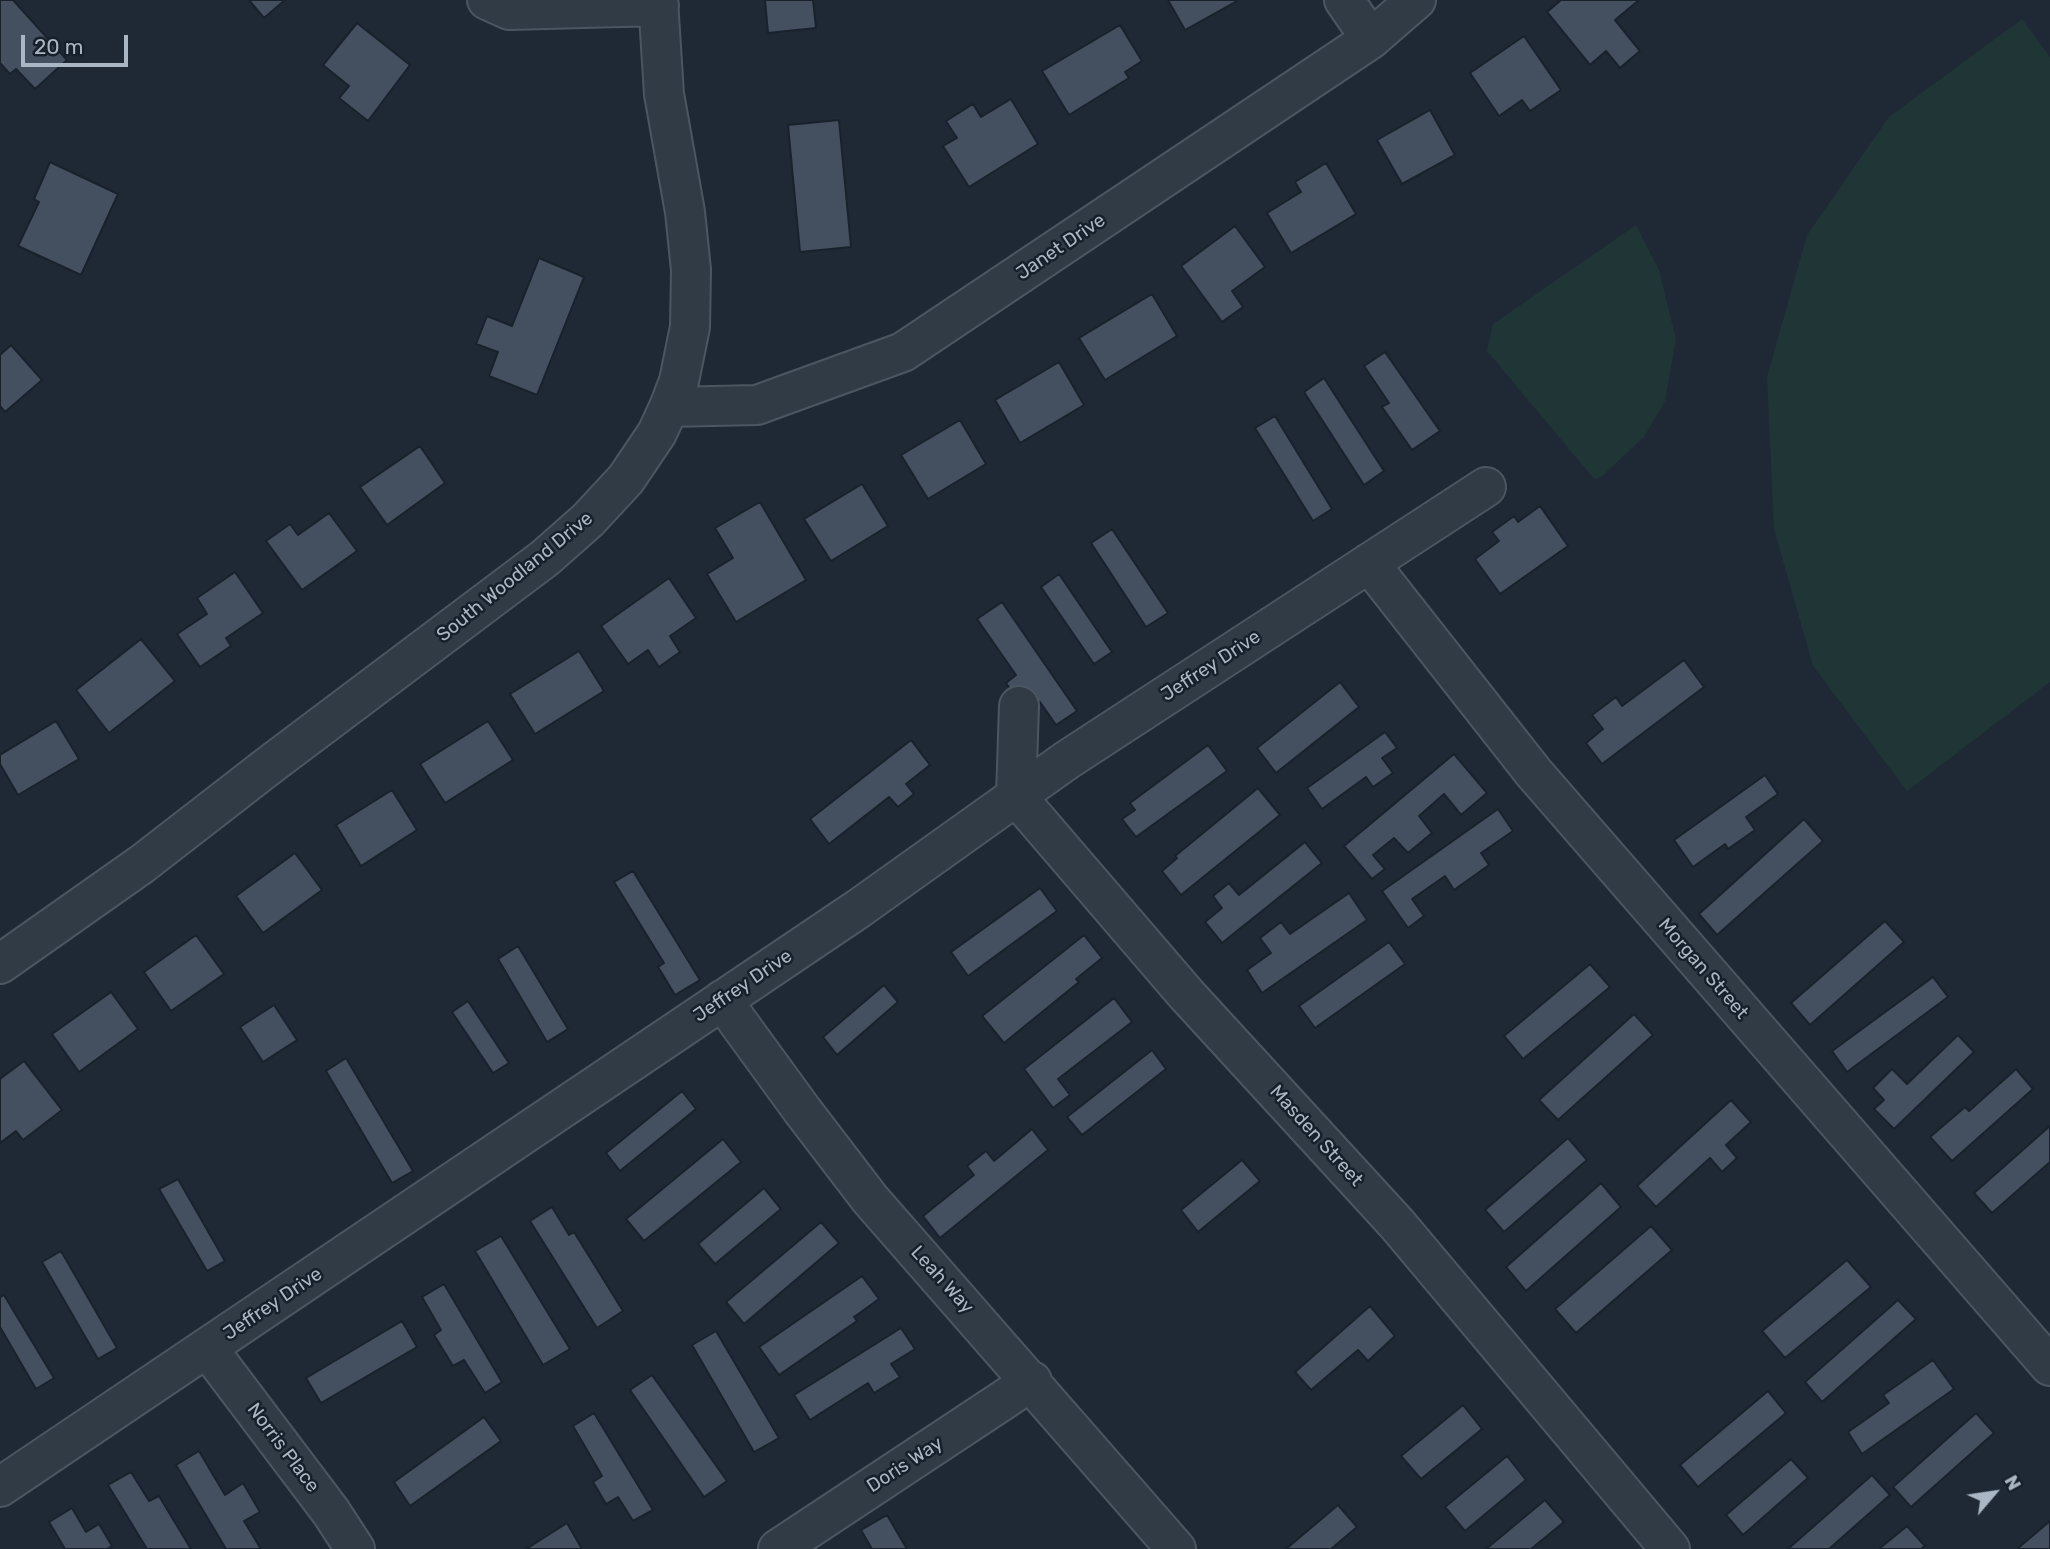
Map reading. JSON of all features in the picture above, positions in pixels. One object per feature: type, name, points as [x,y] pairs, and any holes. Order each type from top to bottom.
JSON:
[{"type":"street","points":[[487,0],[509,10],[659,3]]},
{"type":"street","points":[[1344,0],[1371,39]]},
{"type":"street","name":"Janet Drive","points":[[669,407],[757,405],[903,352],[1371,39],[1416,0]]},
{"type":"street","name":"South Woodland Drive","points":[[0,964],[142,864],[545,558],[588,520],[626,479],[657,433],[669,407],[679,382],[690,327],[691,270],[685,212],[664,94],[659,3]]},
{"type":"street","name":"Jeffrey Drive","points":[[0,1487],[858,909],[1068,760],[1486,487]]},
{"type":"street","name":"Morgan Street","points":[[1368,563],[1534,773],[2050,1366]]},
{"type":"street","points":[[1016,796],[1019,706]]},
{"type":"street","name":"Masden Street","points":[[1016,796],[1186,994],[1397,1224],[1670,1549]]},
{"type":"street","name":"Leah Way","points":[[722,1000],[870,1199],[1032,1381],[1176,1549]]},
{"type":"street","name":"Norris Place","points":[[208,1349],[331,1512],[355,1549]]},
{"type":"street","name":"Doris Way","points":[[778,1549],[1032,1381]]},
{"type":"green space","points":[[2022,19],[2050,57],[2050,682],[1907,791],[1813,666],[1774,529],[1767,377],[1807,235],[1889,117]]},
{"type":"green space","points":[[1636,225],[1659,270],[1676,339],[1665,401],[1644,437],[1601,477],[1594,479],[1487,351],[1493,324]]},
{"type":"building","points":[[0,0],[13,0],[67,60],[35,89],[16,69],[10,74],[0,63]]},
{"type":"building","points":[[249,0],[285,0],[264,18]]},
{"type":"building","points":[[765,0],[813,0],[816,28],[768,33]]},
{"type":"building","points":[[1168,0],[1236,0],[1237,1],[1185,30]]},
{"type":"building","points":[[1561,0],[1639,0],[1615,20],[1640,51],[1620,68],[1606,51],[1590,65],[1547,12]]},
{"type":"building","points":[[357,23],[410,65],[368,121],[339,98],[349,86],[323,65]]},
{"type":"building","points":[[1120,25],[1142,61],[1125,72],[1129,78],[1069,115],[1042,71]]},
{"type":"building","points":[[1524,36],[1561,90],[1530,111],[1522,100],[1499,116],[1470,73]]},
{"type":"building","points":[[1011,99],[1038,144],[969,187],[943,146],[957,138],[946,121],[973,104],[981,117]]},
{"type":"building","points":[[1430,110],[1455,155],[1402,184],[1377,140]]},
{"type":"building","points":[[839,120],[851,247],[800,252],[788,125]]},
{"type":"building","points":[[50,162],[118,194],[81,275],[18,246],[39,202],[34,199]]},
{"type":"building","points":[[1326,163],[1356,214],[1291,253],[1267,213],[1301,192],[1295,182]]},
{"type":"building","points":[[1235,226],[1265,267],[1232,291],[1243,307],[1222,322],[1181,266]]},
{"type":"building","points":[[539,258],[584,277],[537,395],[489,376],[498,352],[476,344],[487,316],[512,326]]},
{"type":"building","points":[[1152,294],[1177,336],[1105,380],[1079,338]]},
{"type":"building","points":[[11,345],[42,380],[5,412],[0,406],[0,355]]},
{"type":"building","points":[[1385,352],[1440,431],[1412,450],[1382,407],[1389,403],[1364,366]]},
{"type":"building","points":[[1059,362],[1084,405],[1020,443],[995,400]]},
{"type":"building","points":[[1324,378],[1384,471],[1364,485],[1304,392]]},
{"type":"building","points":[[1275,416],[1332,509],[1313,521],[1255,428]]},
{"type":"building","points":[[960,420],[986,464],[928,499],[901,455]]},
{"type":"building","points":[[420,446],[445,483],[387,525],[360,487]]},
{"type":"building","points":[[862,484],[888,526],[831,561],[804,519]]},
{"type":"building","points":[[760,502],[806,580],[736,622],[707,574],[733,558],[715,528]]},
{"type":"building","points":[[1540,506],[1568,546],[1500,594],[1475,559],[1499,541],[1492,532],[1514,516],[1518,522]]},
{"type":"building","points":[[329,513],[357,551],[302,590],[266,541],[290,524],[298,535]]},
{"type":"building","points":[[1112,529],[1168,613],[1146,627],[1091,543]]},
{"type":"building","points":[[235,572],[263,613],[226,638],[231,646],[200,667],[177,634],[207,614],[197,598]]},
{"type":"building","points":[[1059,574],[1112,652],[1094,664],[1041,587]]},
{"type":"building","points":[[669,578],[696,618],[670,636],[680,652],[659,667],[648,650],[628,664],[601,626]]},
{"type":"building","points":[[1002,602],[1077,711],[1056,725],[1040,702],[1026,712],[1006,683],[1016,675],[977,619]]},
{"type":"building","points":[[141,639],[175,681],[109,733],[76,690]]},
{"type":"building","points":[[579,651],[604,691],[535,734],[510,694]]},
{"type":"building","points":[[1684,660],[1704,687],[1602,764],[1586,743],[1603,729],[1592,715],[1616,697],[1622,706]]},
{"type":"building","points":[[1340,682],[1359,707],[1276,773],[1257,748]]},
{"type":"building","points":[[56,721],[79,759],[18,795],[0,764],[0,755]]},
{"type":"building","points":[[488,721],[513,760],[445,803],[420,764]]},
{"type":"building","points":[[1385,732],[1397,748],[1382,758],[1393,773],[1373,787],[1366,777],[1322,809],[1307,788]]},
{"type":"building","points":[[911,740],[930,765],[906,784],[914,794],[898,807],[889,797],[829,844],[810,819]]},
{"type":"building","points":[[1208,745],[1227,771],[1136,837],[1122,819],[1135,810],[1130,803]]},
{"type":"building","points":[[1454,754],[1487,793],[1461,815],[1444,794],[1419,816],[1432,833],[1408,853],[1394,838],[1373,855],[1385,869],[1372,879],[1344,846]]},
{"type":"building","points":[[1765,775],[1778,794],[1746,817],[1755,830],[1728,849],[1725,844],[1693,867],[1674,840]]},
{"type":"building","points":[[1258,788],[1280,815],[1181,895],[1162,871],[1177,858],[1175,856]]},
{"type":"building","points":[[392,790],[417,830],[361,866],[336,825]]},
{"type":"building","points":[[1498,809],[1513,831],[1481,853],[1489,865],[1454,890],[1445,876],[1412,899],[1424,916],[1408,928],[1382,891]]},
{"type":"building","points":[[1804,819],[1823,841],[1717,935],[1699,914]]},
{"type":"building","points":[[1305,842],[1322,863],[1222,943],[1205,922],[1222,908],[1213,896],[1229,883],[1239,895]]},
{"type":"building","points":[[295,853],[322,890],[263,933],[236,896]]},
{"type":"building","points":[[633,871],[700,980],[675,995],[658,967],[664,963],[614,882]]},
{"type":"building","points":[[1040,888],[1057,911],[968,976],[951,952]]},
{"type":"building","points":[[1349,893],[1367,920],[1262,993],[1247,970],[1271,953],[1260,938],[1281,922],[1290,934]]},
{"type":"building","points":[[1885,921],[1904,942],[1810,1025],[1791,1003]]},
{"type":"building","points":[[196,935],[224,974],[171,1011],[144,972]]},
{"type":"building","points":[[1084,935],[1102,958],[1076,979],[1079,982],[1004,1043],[982,1016]]},
{"type":"building","points":[[1389,942],[1405,964],[1315,1028],[1299,1006]]},
{"type":"building","points":[[518,946],[568,1029],[547,1042],[498,959]]},
{"type":"building","points":[[1590,964],[1610,987],[1523,1059],[1504,1036]]},
{"type":"building","points":[[1933,977],[1948,997],[1847,1072],[1832,1051]]},
{"type":"building","points":[[884,985],[898,1002],[837,1055],[823,1037]]},
{"type":"building","points":[[111,992],[138,1029],[79,1072],[52,1034]]},
{"type":"building","points":[[1114,998],[1132,1022],[1058,1079],[1070,1095],[1053,1108],[1024,1069]]},
{"type":"building","points":[[468,1001],[509,1063],[493,1073],[452,1012]]},
{"type":"building","points":[[274,1005],[297,1040],[263,1062],[240,1027]]},
{"type":"building","points":[[1634,1014],[1653,1035],[1558,1120],[1539,1100]]},
{"type":"building","points":[[1958,1035],[1974,1052],[1894,1129],[1874,1109],[1884,1100],[1873,1088],[1892,1069],[1907,1084]]},
{"type":"building","points":[[1152,1050],[1166,1069],[1082,1135],[1067,1117]]},
{"type":"building","points":[[346,1058],[413,1171],[392,1183],[326,1071]]},
{"type":"building","points":[[24,1061],[62,1110],[23,1140],[16,1131],[0,1143],[0,1079]]},
{"type":"building","points":[[2016,1069],[2033,1089],[1952,1161],[1930,1137],[1965,1107],[1969,1111]]},
{"type":"building","points":[[682,1091],[696,1109],[620,1171],[606,1153]]},
{"type":"building","points":[[1731,1100],[1751,1122],[1726,1145],[1737,1158],[1722,1172],[1710,1158],[1656,1207],[1637,1186]]},
{"type":"building","points":[[2050,1126],[2050,1162],[1992,1213],[1974,1193]]},
{"type":"building","points":[[1032,1129],[1048,1150],[940,1238],[923,1216],[974,1175],[967,1166],[986,1151],[994,1161]]},
{"type":"building","points":[[1568,1138],[1587,1160],[1504,1232],[1485,1210]]},
{"type":"building","points":[[723,1139],[741,1162],[644,1241],[626,1219]]},
{"type":"building","points":[[1242,1160],[1260,1181],[1198,1232],[1181,1210]]},
{"type":"building","points":[[178,1179],[225,1261],[207,1271],[159,1189]]},
{"type":"building","points":[[1601,1183],[1621,1207],[1526,1291],[1506,1267]]},
{"type":"building","points":[[764,1188],[781,1209],[715,1264],[698,1244]]},
{"type":"building","points":[[552,1207],[569,1235],[574,1232],[623,1311],[597,1328],[530,1221]]},
{"type":"building","points":[[821,1222],[839,1243],[744,1324],[726,1302]]},
{"type":"building","points":[[1651,1226],[1672,1250],[1576,1333],[1555,1309]]},
{"type":"building","points":[[501,1236],[570,1349],[543,1365],[475,1251]]},
{"type":"building","points":[[61,1251],[117,1348],[98,1359],[42,1262]]},
{"type":"building","points":[[1847,1260],[1871,1287],[1785,1358],[1762,1331]]},
{"type":"building","points":[[862,1276],[879,1299],[854,1317],[857,1321],[779,1375],[759,1347]]},
{"type":"building","points":[[444,1284],[502,1382],[485,1393],[464,1360],[453,1366],[434,1335],[441,1330],[422,1297]]},
{"type":"building","points":[[4,1295],[54,1378],[36,1389],[0,1327],[0,1297]]},
{"type":"building","points":[[1898,1300],[1916,1319],[1822,1402],[1805,1382]]},
{"type":"building","points":[[1370,1306],[1395,1336],[1368,1361],[1358,1350],[1311,1390],[1295,1372]]},
{"type":"building","points":[[402,1321],[417,1347],[321,1403],[306,1378]]},
{"type":"building","points":[[901,1328],[915,1349],[891,1364],[900,1377],[874,1393],[868,1383],[810,1420],[794,1395]]},
{"type":"building","points":[[716,1331],[779,1438],[754,1452],[692,1345]]},
{"type":"building","points":[[1933,1360],[1954,1389],[1862,1454],[1848,1432],[1889,1403],[1883,1395]]},
{"type":"building","points":[[652,1375],[727,1481],[704,1497],[630,1390]]},
{"type":"building","points":[[1768,1391],[1786,1413],[1698,1487],[1680,1465]]},
{"type":"building","points":[[1463,1405],[1482,1429],[1421,1479],[1401,1456]]},
{"type":"building","points":[[594,1413],[653,1510],[633,1521],[618,1497],[606,1504],[593,1482],[602,1476],[573,1426]]},
{"type":"building","points":[[1976,1413],[1994,1433],[1911,1507],[1893,1487]]},
{"type":"building","points":[[484,1417],[501,1441],[410,1506],[394,1482]]},
{"type":"building","points":[[199,1451],[225,1495],[243,1483],[260,1512],[244,1521],[261,1549],[226,1549],[176,1465]]},
{"type":"building","points":[[1507,1456],[1526,1480],[1465,1531],[1445,1507]]},
{"type":"building","points":[[1791,1459],[1808,1478],[1743,1535],[1726,1515]]},
{"type":"building","points":[[131,1472],[149,1501],[159,1496],[191,1549],[147,1549],[108,1485]]},
{"type":"building","points":[[1872,1475],[1890,1495],[1829,1549],[1788,1549]]},
{"type":"building","points":[[1545,1500],[1564,1522],[1531,1549],[1486,1549]]},
{"type":"building","points":[[1338,1505],[1357,1527],[1331,1549],[1286,1549]]},
{"type":"building","points":[[72,1508],[86,1532],[99,1524],[112,1546],[107,1549],[65,1549],[49,1522]]},
{"type":"building","points":[[887,1515],[907,1549],[872,1549],[861,1530]]},
{"type":"building","points":[[2050,1521],[2050,1549],[2017,1549]]},
{"type":"building","points":[[567,1523],[582,1549],[526,1549]]},
{"type":"building","points":[[1907,1526],[1925,1546],[1921,1549],[1879,1549]]}]
